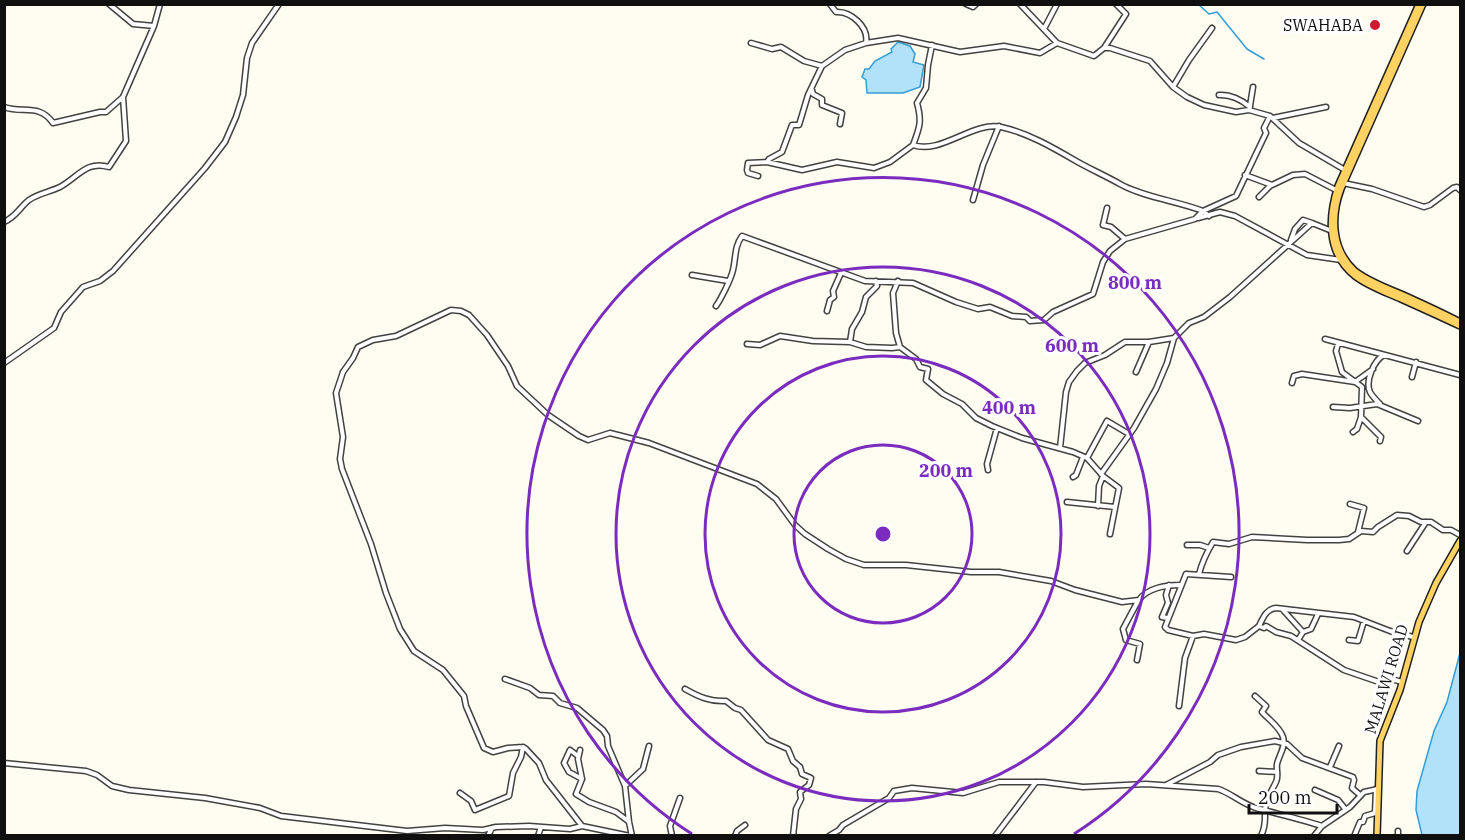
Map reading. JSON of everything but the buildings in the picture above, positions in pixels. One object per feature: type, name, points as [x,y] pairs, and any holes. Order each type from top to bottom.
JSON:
[{"type":"main road","points":[[1421,4],[1347,171],[1336,203],[1333,231],[1344,257],[1356,271],[1461,324]]},
{"type":"main road","points":[[1347,171],[1336,190],[1330,212],[1334,248],[1341,260],[1354,275],[1377,288],[1461,324]]},
{"type":"main road","name":"MALAWI ROAD","points":[[1377,836],[1380,741],[1402,682],[1413,637],[1432,591],[1461,541]]},
{"type":"street","points":[[109,4],[133,24],[154,26]]},
{"type":"street","points":[[4,107],[41,112],[47,115],[53,123],[106,112],[123,97],[154,26],[160,4]]},
{"type":"street","points":[[4,363],[54,328],[61,312],[83,287],[100,281],[113,271],[205,168],[225,142],[243,95],[247,58],[252,43],[279,4]]},
{"type":"street","points":[[830,4],[836,12],[845,13],[864,29],[867,36],[866,44]]},
{"type":"street","points":[[966,4],[973,7],[976,4]]},
{"type":"street","points":[[1020,4],[1057,43],[1094,57],[1104,48],[1126,14],[1116,4]]},
{"type":"street","points":[[1044,29],[1058,4]]},
{"type":"street","points":[[1173,87],[1212,28]]},
{"type":"street","points":[[767,162],[782,152],[792,125],[799,125],[808,94],[822,66],[845,50],[898,38],[960,52],[1004,46],[1033,53],[1057,43]]},
{"type":"street","points":[[751,43],[772,49],[781,47],[804,61],[822,66]]},
{"type":"street","points":[[758,176],[748,173],[747,165],[751,162],[767,162],[802,170],[837,162],[874,168],[890,162],[913,145],[921,124],[917,103],[926,88],[932,45]]},
{"type":"street","points":[[1104,48],[1150,61],[1173,87],[1204,105],[1236,112],[1249,109]]},
{"type":"street","points":[[1249,109],[1253,87]]},
{"type":"street","points":[[812,90],[813,94],[822,99],[822,105],[842,113],[840,124]]},
{"type":"street","points":[[1219,95],[1226,94],[1241,101],[1249,109],[1271,117],[1299,142],[1347,171]]},
{"type":"street","points":[[4,222],[13,217],[28,200],[46,190],[58,188],[85,169],[98,164],[109,167],[126,141],[123,97]]},
{"type":"street","points":[[716,306],[721,300],[733,270],[734,255],[742,236],[865,280],[913,283],[978,309],[990,307],[1012,316],[1022,316],[1030,321],[1041,321],[1053,312],[1093,294],[1103,262],[1110,251],[1125,239],[1197,218],[1236,196],[1266,133],[1264,128],[1271,117],[1326,107]]},
{"type":"street","points":[[913,145],[920,147],[947,142],[970,131],[988,126],[999,126],[1048,145],[1121,185],[1182,203],[1204,214],[1220,212],[1234,216],[1290,243],[1309,256],[1341,260]]},
{"type":"street","points":[[973,200],[983,165],[999,126]]},
{"type":"street","points":[[1260,197],[1272,185],[1293,175],[1305,174],[1336,190]]},
{"type":"street","points":[[1245,175],[1272,185]]},
{"type":"street","points":[[1343,183],[1372,189],[1424,207],[1453,188],[1457,187],[1461,190]]},
{"type":"street","points":[[1107,208],[1103,225],[1111,227],[1125,239]]},
{"type":"street","points":[[1290,243],[1295,229],[1303,220],[1333,231]]},
{"type":"street","points":[[1098,506],[1102,475],[1159,384],[1174,338],[1189,323],[1204,317],[1230,297],[1312,223]]},
{"type":"street","points":[[826,311],[830,300],[834,297],[833,291],[841,273]]},
{"type":"street","points":[[692,276],[728,281]]},
{"type":"street","points":[[850,342],[852,329],[862,312],[866,297],[874,290],[876,281]]},
{"type":"street","points":[[898,281],[893,293],[896,333],[900,347],[916,359],[920,367],[928,369],[926,380],[943,394],[962,404],[976,418],[1022,438],[1085,457],[1102,475],[1119,488],[1110,534]]},
{"type":"street","points":[[523,747],[493,752],[484,748],[464,696],[443,670],[414,651],[400,629],[340,459],[343,437],[336,393],[343,372],[358,347],[373,340],[396,336],[451,310],[470,315],[508,366],[517,386],[548,415],[579,436],[588,440],[610,433],[649,444],[758,484],[776,499],[795,525],[805,534],[846,559],[864,565],[906,565],[971,572],[999,572],[1051,581],[1122,602],[1139,600]]},
{"type":"street","points":[[747,344],[760,345],[780,336],[813,341],[850,342],[866,347],[900,347]]},
{"type":"street","points":[[1060,448],[1066,392],[1074,374],[1085,363],[1105,355],[1125,342],[1149,342],[1174,338]]},
{"type":"street","points":[[1325,339],[1461,375]]},
{"type":"street","points":[[1136,372],[1149,342]]},
{"type":"street","points":[[1338,344],[1336,351],[1342,372],[1363,389],[1361,417],[1357,429],[1353,432]]},
{"type":"street","points":[[1380,405],[1369,391],[1369,379],[1378,359],[1384,355]]},
{"type":"street","points":[[1412,376],[1416,362]]},
{"type":"street","points":[[1292,383],[1294,376],[1302,374],[1355,382],[1373,369]]},
{"type":"street","points":[[1333,407],[1380,405],[1418,421]]},
{"type":"street","points":[[1361,417],[1381,437],[1380,441]]},
{"type":"street","points":[[1073,477],[1107,421],[1129,434]]},
{"type":"street","points":[[988,470],[987,464],[997,428]]},
{"type":"street","points":[[1067,502],[1115,507]]},
{"type":"street","points":[[1350,504],[1364,508],[1358,532]]},
{"type":"street","points":[[1199,574],[1213,542],[1229,544],[1252,537],[1306,540],[1349,539],[1358,532],[1374,532],[1397,515],[1432,522],[1443,530],[1451,530],[1461,535]]},
{"type":"street","points":[[1407,551],[1426,522]]},
{"type":"street","points":[[1187,545],[1209,548]]},
{"type":"street","points":[[1231,577],[1186,573],[1168,618],[1166,629],[1193,636],[1204,634],[1236,640],[1245,637],[1259,626],[1271,608],[1354,617],[1390,632],[1413,637]]},
{"type":"street","points":[[1137,660],[1140,644],[1126,640],[1123,629],[1139,600],[1142,596],[1169,585],[1180,585]]},
{"type":"street","points":[[1168,618],[1162,617],[1168,603],[1169,585]]},
{"type":"street","points":[[1283,610],[1303,632]]},
{"type":"street","points":[[1298,640],[1303,632],[1311,629],[1318,614]]},
{"type":"street","points":[[1349,640],[1358,641],[1364,621]]},
{"type":"street","points":[[1259,626],[1264,628],[1266,626],[1274,632],[1291,636],[1344,670],[1379,682],[1395,680],[1402,682]]},
{"type":"street","points":[[1179,706],[1185,658],[1193,636]]},
{"type":"street","points":[[4,762],[86,771],[97,775],[112,786],[129,790],[205,798],[260,808],[281,816],[407,831],[541,826],[570,829],[582,826],[631,836],[625,786],[607,736],[596,722],[577,708],[560,703],[553,696],[539,695],[530,688],[505,679]]},
{"type":"street","points":[[685,689],[704,699],[717,702],[726,701],[741,710],[768,740],[788,749],[802,774],[811,778],[809,785],[800,792],[801,799],[796,809],[793,836]]},
{"type":"street","points":[[1255,696],[1266,706],[1262,712],[1278,727],[1284,744],[1276,767],[1277,781],[1267,799],[1266,826],[1261,836]]},
{"type":"street","points":[[1165,785],[1233,749],[1275,741],[1284,744],[1302,758],[1353,777],[1352,788],[1360,795]]},
{"type":"street","points":[[625,786],[643,768],[649,746]]},
{"type":"street","points":[[1330,767],[1339,746]]},
{"type":"street","points":[[460,793],[471,801],[475,810],[509,796],[513,773],[523,747]]},
{"type":"street","points":[[523,747],[539,763],[546,780],[582,826]]},
{"type":"street","points":[[578,756],[570,750],[564,763],[569,772],[582,779]]},
{"type":"street","points":[[580,750],[578,756],[582,779],[576,794],[589,802],[616,812],[629,822]]},
{"type":"street","points":[[1259,771],[1277,772]]},
{"type":"street","points":[[829,836],[889,798],[894,791],[912,788],[963,793],[999,782],[1052,782],[1083,787],[1146,784],[1218,789],[1228,792],[1246,804],[1322,826]]},
{"type":"street","points":[[995,836],[1036,782]]},
{"type":"street","points":[[1314,836],[1322,826],[1346,810],[1360,795],[1377,789],[1375,813],[1365,816],[1355,834]]},
{"type":"street","points":[[1315,790],[1338,800],[1346,810]]},
{"type":"street","points":[[672,836],[670,826],[680,798]]},
{"type":"street","points":[[735,836],[737,831],[745,825]]},
{"type":"street","points":[[538,836],[541,826]]},
{"type":"street","points":[[488,836],[492,828]]},
{"type":"street","points":[[568,836],[570,829]]},
{"type":"street","points":[[471,835],[476,830]]},
{"type":"water","points":[[898,42],[910,46],[915,54],[913,62],[924,65],[920,87],[903,93],[867,93],[866,80],[862,77],[865,69],[869,69],[875,61],[892,52],[891,49]]},
{"type":"water","points":[[1460,653],[1460,835],[1422,835],[1416,810],[1417,791],[1434,731],[1447,702]]},
{"type":"waterway","points":[[1198,4],[1209,14],[1217,12],[1247,49],[1264,59]]},
{"type":"place","name":"SWAHABA","points":[[1375,25]]}]
